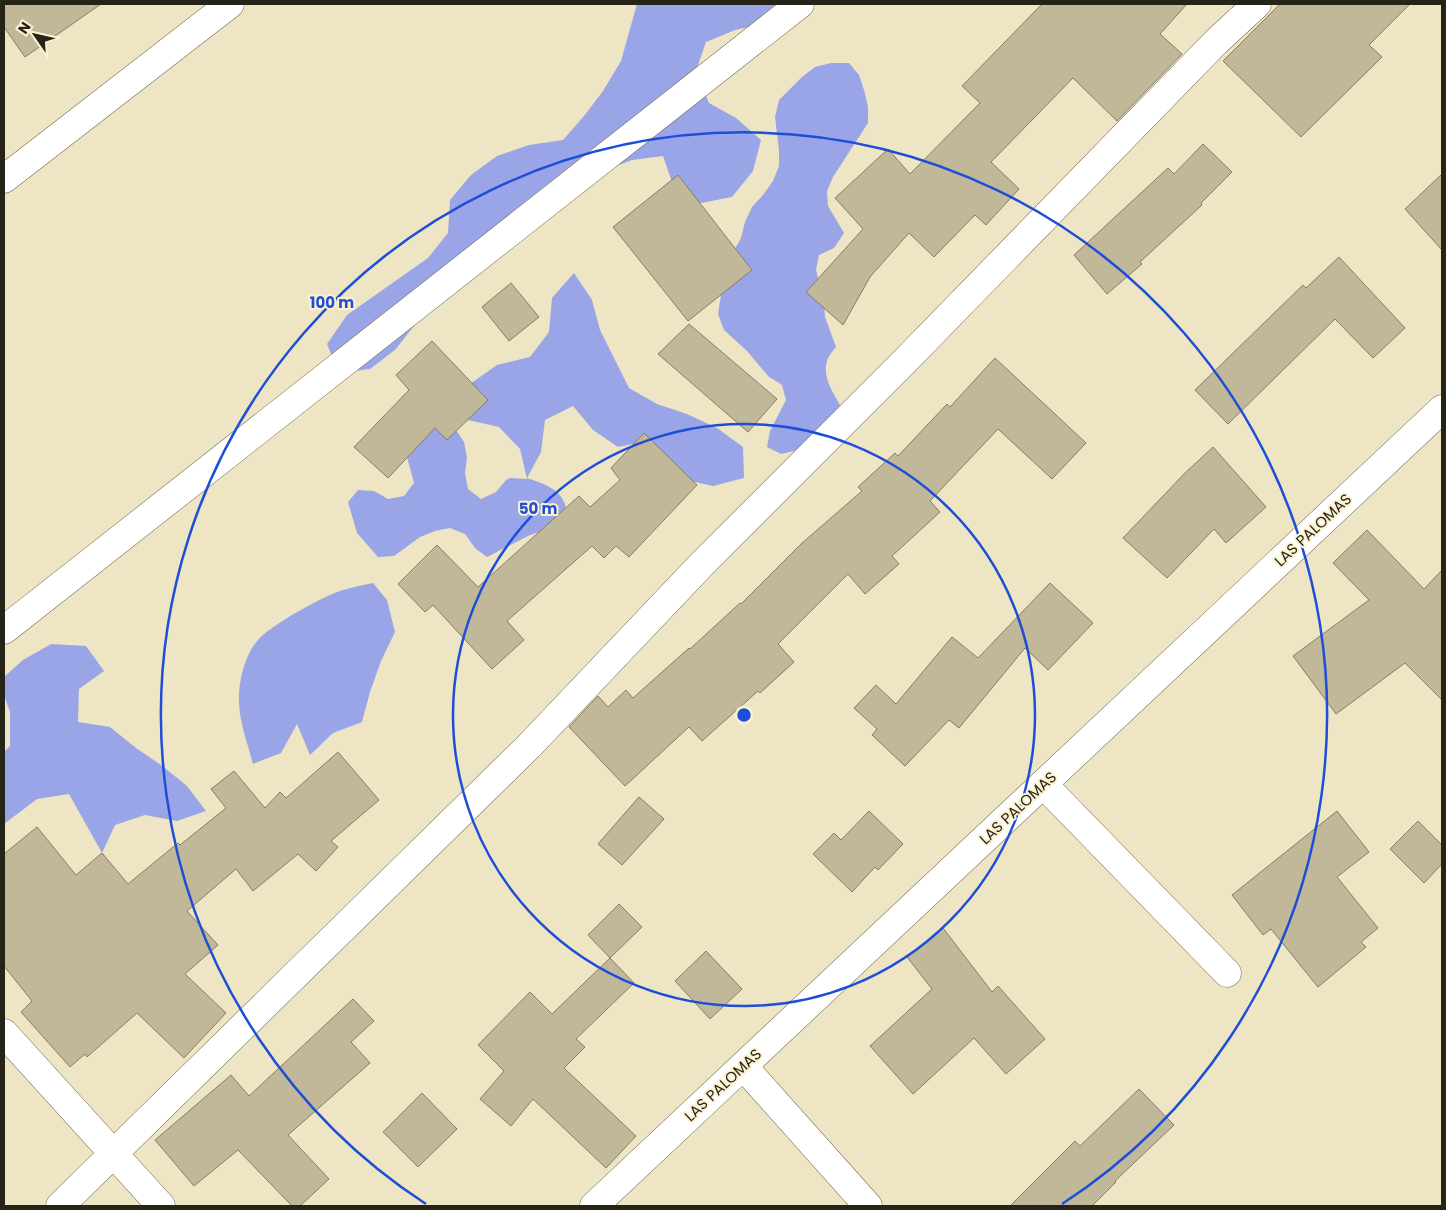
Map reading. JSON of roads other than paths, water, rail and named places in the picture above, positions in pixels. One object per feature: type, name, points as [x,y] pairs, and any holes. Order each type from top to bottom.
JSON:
[{"type":"street","points":[[4,179],[230,4]]},
{"type":"street","points":[[4,630],[800,4]]},
{"type":"street","points":[[60,1206],[530,745],[702,564],[904,362],[1218,41],[1257,4]]},
{"type":"street","name":"LAS PALOMAS","points":[[594,1206],[1442,409]]},
{"type":"street","points":[[1043,784],[1227,973]]},
{"type":"street","points":[[4,1034],[161,1206]]},
{"type":"street","points":[[743,1066],[868,1206]]}]
